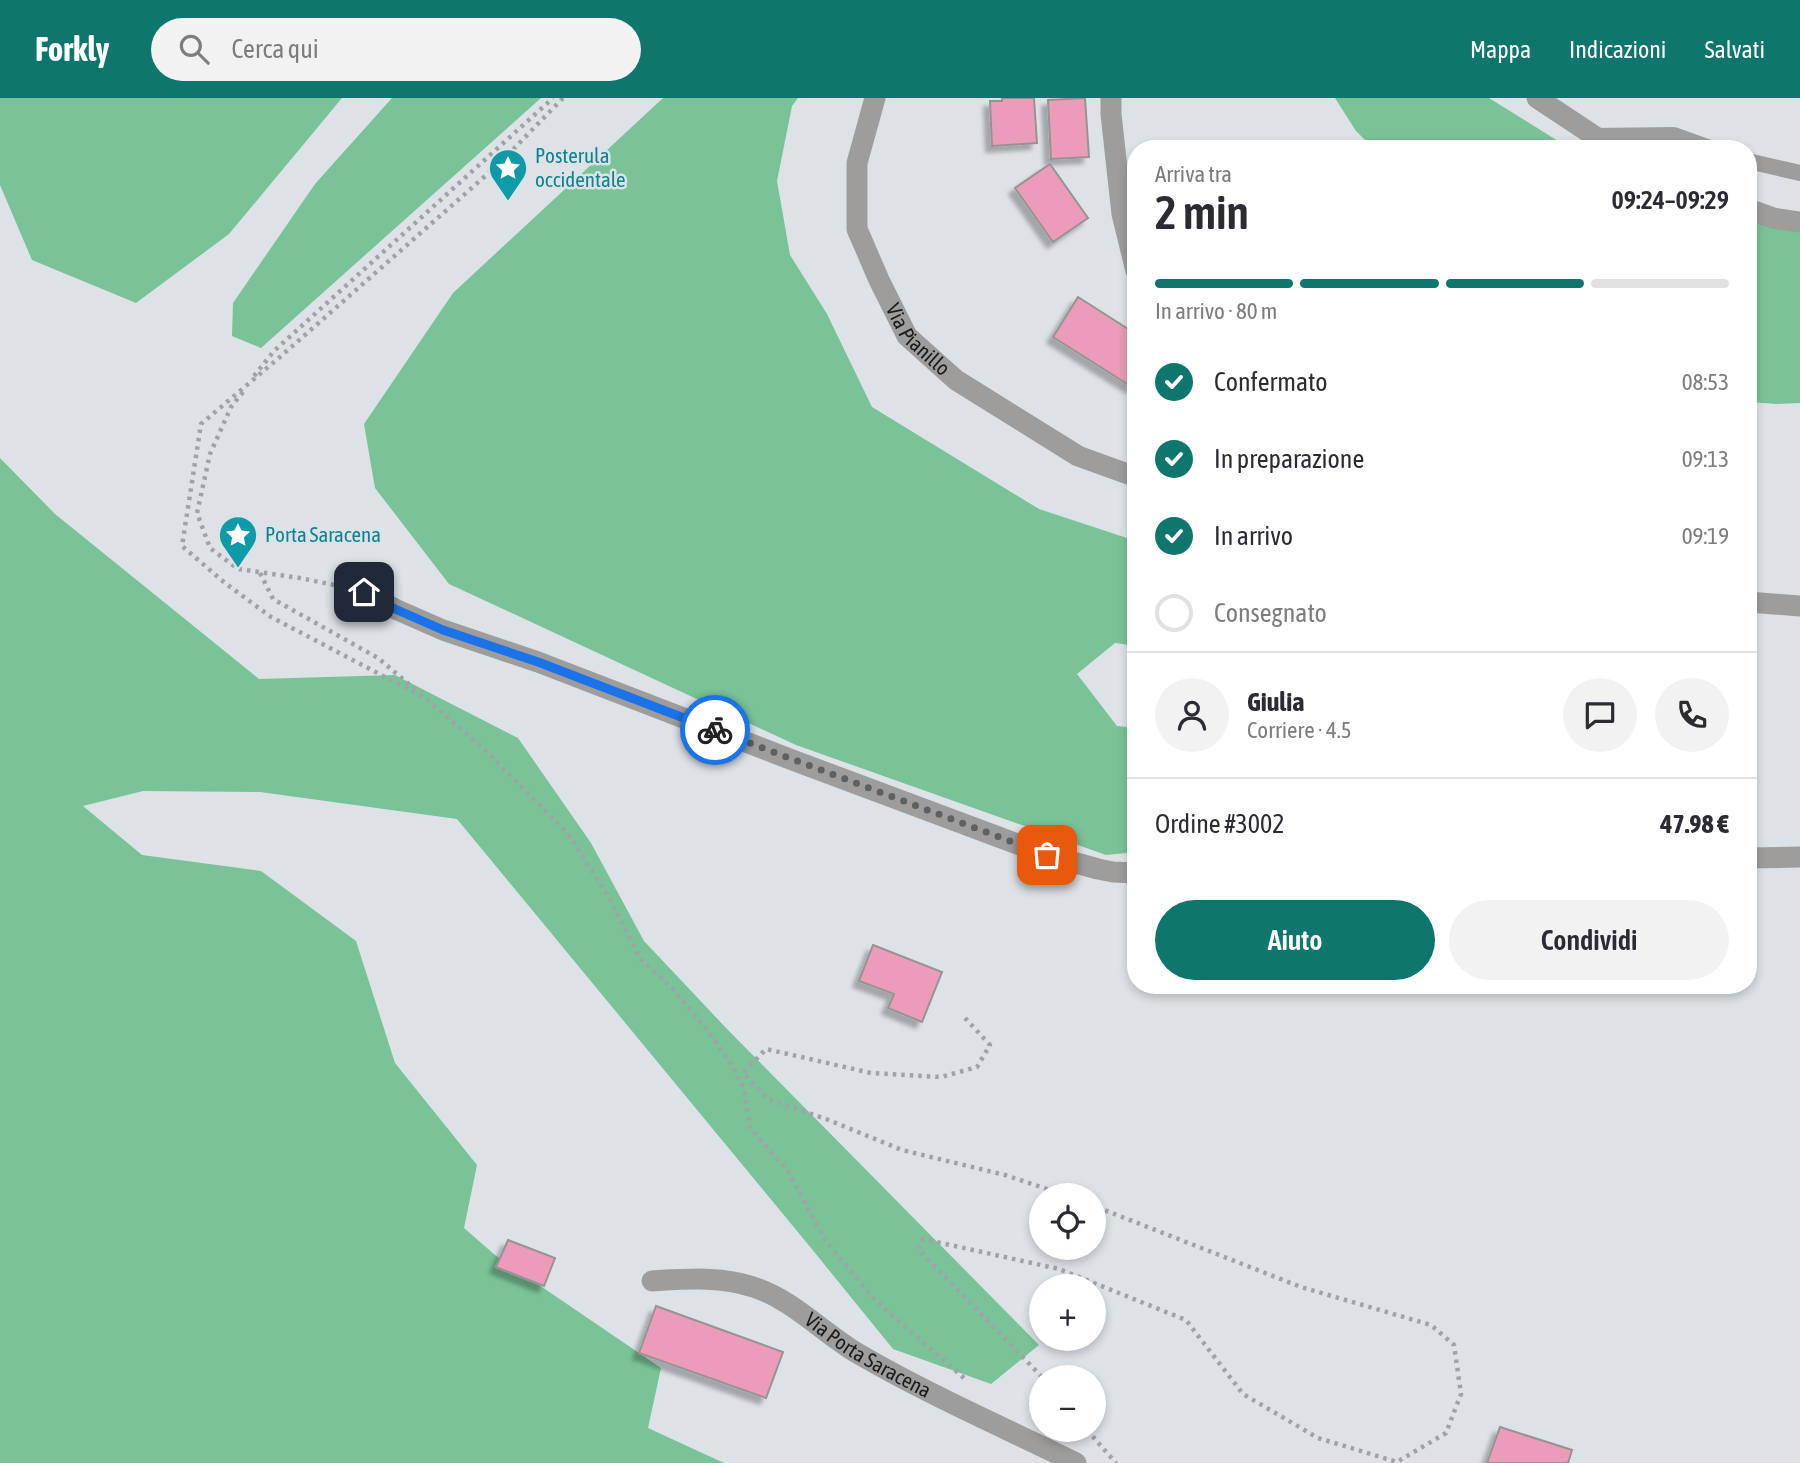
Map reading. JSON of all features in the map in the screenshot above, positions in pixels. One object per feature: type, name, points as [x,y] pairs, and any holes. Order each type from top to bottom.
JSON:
[{"type":"street","name":"Via Pianillo","points":[[875,98],[857,163],[857,229],[907,336],[956,380],[1078,456],[1127,474]]},
{"type":"street","points":[[1111,98],[1122,214],[1127,234]]},
{"type":"street","points":[[1537,98],[1600,140]]},
{"type":"street","points":[[1757,212],[1800,222]]},
{"type":"street","points":[[364,592],[443,630],[538,662],[1047,855],[1098,869],[1127,873]]},
{"type":"street","points":[[1757,603],[1800,606]]},
{"type":"street","points":[[1757,858],[1800,857]]},
{"type":"street","name":"Via Porta Saracena","points":[[652,1281],[708,1279],[762,1290],[887,1370],[1076,1463]]},
{"type":"lane","points":[[1594,136],[1674,135],[1688,140]]},
{"type":"lane","points":[[1757,163],[1800,173]]},
{"type":"path","points":[[364,592],[300,578],[239,569],[210,548],[197,513],[210,454],[231,407],[274,351],[553,98]]},
{"type":"path","points":[[425,698],[271,617],[225,583],[182,546],[201,424],[489,173],[563,98]]},
{"type":"path","points":[[260,572],[273,599],[378,658],[486,751],[569,835],[611,901],[640,958],[674,990],[732,1065],[744,1089],[750,1128],[788,1171],[825,1240],[876,1301],[965,1379]]},
{"type":"path","points":[[965,1018],[990,1045],[977,1067],[941,1077],[871,1073],[766,1049],[743,1073],[768,1099],[902,1150],[1029,1183]]},
{"type":"path","points":[[1029,1365],[918,1249],[923,1239],[1059,1269],[1186,1320],[1242,1394],[1318,1438],[1397,1462],[1446,1433],[1461,1394],[1454,1345],[1431,1325],[1301,1287],[1106,1211]]},
{"type":"path","points":[[1098,1442],[1116,1463]]},
{"type":"green space","points":[[0,98],[342,98],[229,234],[136,303],[32,260],[0,185]]},
{"type":"green space","points":[[392,98],[541,98],[261,348],[232,336],[233,303],[315,184]]},
{"type":"green space","points":[[663,98],[798,98],[792,106],[777,181],[790,255],[827,314],[872,407],[1039,509],[1127,538],[1127,645],[1115,643],[1077,674],[1117,726],[1127,727],[1127,853],[1106,855],[796,745],[449,584],[375,488],[364,424],[453,293]]},
{"type":"green space","points":[[1335,98],[1489,98],[1557,140],[1365,140]]},
{"type":"green space","points":[[1757,222],[1800,231],[1800,403],[1757,403]]},
{"type":"green space","points":[[0,458],[55,514],[259,679],[395,675],[518,738],[591,843],[644,941],[727,1029],[1029,1335],[1029,1351],[1032,1351],[991,1384],[893,1349],[457,819],[260,792],[143,791],[83,806],[142,855],[261,871],[356,941],[395,1063],[477,1165],[464,1228],[495,1255],[661,1368],[648,1428],[724,1463],[0,1463]]},
{"type":"building","points":[[1002,98],[1034,98],[1037,143],[992,146],[990,101],[1002,101]]},
{"type":"building","points":[[1085,98],[1089,157],[1051,159],[1048,100]]},
{"type":"building","points":[[1050,164],[1088,218],[1053,242],[1015,188]]},
{"type":"building","points":[[1078,297],[1127,328],[1127,384],[1053,337]]},
{"type":"building","points":[[873,945],[942,972],[922,1022],[888,1008],[894,994],[859,981]]},
{"type":"building","points":[[508,1240],[555,1258],[544,1286],[496,1267]]},
{"type":"building","points":[[656,1306],[783,1352],[766,1398],[639,1353]]},
{"type":"building","points":[[1500,1427],[1572,1450],[1568,1463],[1487,1463]]},
{"type":"way so far","points":[[715,730],[1047,855]]},
{"type":"place","name":"Posterula occidentale","points":[[508,202]]},
{"type":"place","name":"Porta Saracena","points":[[238,569]]},
{"type":"route","points":[[364,592],[425,623],[538,662],[715,730]]}]
